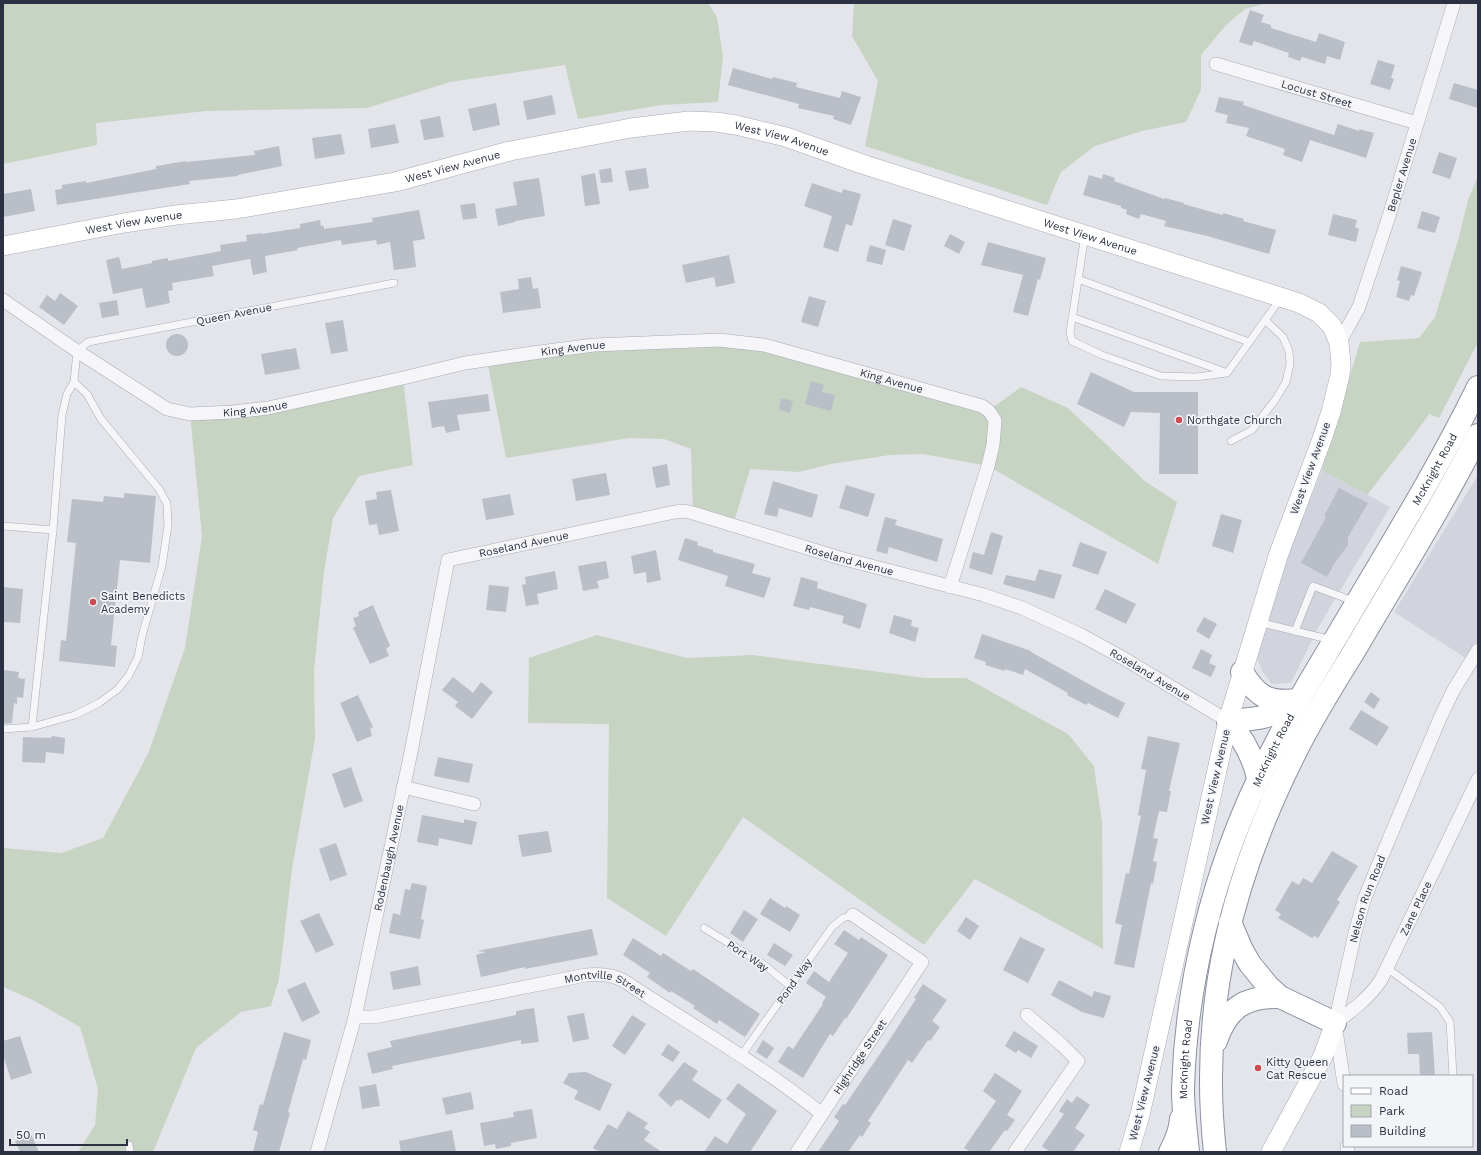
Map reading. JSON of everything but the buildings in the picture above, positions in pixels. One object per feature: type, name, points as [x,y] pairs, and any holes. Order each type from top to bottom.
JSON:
[{"type":"highway","name":"McKnight Road","points":[[1188,1152],[1183,1091],[1188,1021],[1208,917],[1230,846],[1258,778],[1299,700],[1449,444],[1478,387]]},
{"type":"highway","name":"McKnight Road","points":[[1215,1152],[1212,1124],[1211,1056],[1217,988],[1222,955],[1230,922],[1240,887],[1262,827],[1297,749],[1426,528],[1478,435]]},
{"type":"highway","points":[[1242,672],[1258,694],[1266,699],[1276,701],[1299,700]]},
{"type":"highway","points":[[1228,721],[1274,714],[1284,710],[1299,700]]},
{"type":"highway","points":[[1228,721],[1244,741],[1252,758],[1258,778]]},
{"type":"highway","points":[[1230,922],[1242,950],[1250,964],[1259,976],[1280,997],[1335,1023]]},
{"type":"highway","points":[[1211,1056],[1224,1022],[1238,1006],[1258,998],[1280,997]]},
{"type":"highway","points":[[1170,1152],[1180,1129],[1183,1091]]},
{"type":"street","name":"Bepler Avenue","points":[[1339,343],[1359,307],[1390,216],[1454,3]]},
{"type":"street","name":"Locust Street","points":[[1216,64],[1417,123]]},
{"type":"street","name":"West View Avenue","points":[[3,246],[124,223],[244,207],[395,182],[510,151],[631,128],[689,121],[716,122],[736,125],[786,137],[862,164],[1304,305],[1319,313],[1332,326],[1339,343],[1341,363],[1340,375],[1331,412],[1313,465],[1278,556],[1228,721],[1140,1115],[1129,1152]]},
{"type":"street","name":"King Avenue","points":[[3,300],[167,410],[190,414],[233,412],[268,408],[465,363],[594,345],[719,340],[764,345],[982,406],[993,415],[995,420],[995,428],[988,466],[950,586]]},
{"type":"street","name":"Roseland Avenue","points":[[448,560],[684,512],[693,513],[840,558],[1004,601],[1040,615],[1123,658],[1228,721]]},
{"type":"street","name":"Rodenbaugh Avenue","points":[[317,1152],[355,1017],[403,788],[448,560]]},
{"type":"street","name":"Nelson Run Road","points":[[1271,1152],[1323,1056],[1335,1023],[1364,900],[1440,718],[1453,691],[1478,650]]},
{"type":"street","name":"Zane Place","points":[[1335,1023],[1363,1002],[1373,992],[1387,968],[1478,779]]},
{"type":"street","points":[[403,788],[474,804]]},
{"type":"street","name":"Highridge Street","points":[[797,1152],[922,962],[853,915]]},
{"type":"street","name":"Montville Street","points":[[355,1017],[374,1017],[586,975],[600,974],[624,980],[741,1056],[799,1096],[822,1114]]},
{"type":"street","points":[[1015,1152],[1078,1061],[1027,1015]]},
{"type":"street","points":[[1335,1023],[1343,1077]]},
{"type":"lane","points":[[1085,235],[1072,317],[1070,336],[1072,342],[1102,356],[1161,376],[1196,376],[1227,373],[1282,298]]},
{"type":"lane","points":[[1078,279],[1249,342]]},
{"type":"lane","name":"Queen Avenue","points":[[77,351],[88,342],[394,283]]},
{"type":"lane","points":[[1072,317],[1227,373]]},
{"type":"lane","points":[[1231,441],[1252,430],[1275,400],[1286,382],[1290,364],[1289,351],[1283,337],[1265,320]]},
{"type":"lane","points":[[32,727],[53,530],[62,415],[67,394],[74,382],[77,351]]},
{"type":"lane","points":[[3,729],[32,727],[75,715],[99,703],[118,689],[130,675],[138,657],[142,636],[162,566],[168,525],[167,504],[159,489],[101,419],[87,394],[74,382]]},
{"type":"lane","points":[[3,526],[53,530]]},
{"type":"lane","points":[[1295,631],[1313,586],[1357,602]]},
{"type":"lane","points":[[1258,622],[1334,640]]},
{"type":"lane","name":"Pond Way","points":[[741,1056],[832,927],[842,918],[853,915]]},
{"type":"lane","name":"Port Way","points":[[704,928],[763,964],[790,986]]},
{"type":"lane","points":[[1387,968],[1440,1007],[1450,1022],[1453,1075]]},
{"type":"shaded area","points":[[1322,470],[1390,507],[1318,628],[1291,683],[1272,684],[1262,671],[1256,656],[1292,545]]},
{"type":"shaded area","points":[[1478,475],[1478,660],[1475,664],[1394,612]]},
{"type":"green space","points":[[3,3],[708,3],[717,17],[723,56],[718,102],[661,105],[578,119],[565,65],[450,82],[367,108],[206,111],[96,123],[97,145],[3,164]]},
{"type":"green space","points":[[854,3],[1268,3],[1245,9],[1226,25],[1201,55],[1201,90],[1186,122],[1142,131],[1095,146],[1061,172],[1047,205],[865,146],[878,81],[852,36]]},
{"type":"green space","points":[[1478,176],[1478,342],[1439,418],[1429,414],[1367,495],[1322,470],[1360,342],[1419,338],[1435,317],[1459,237],[1468,200]]},
{"type":"green space","points":[[764,345],[989,410],[1021,387],[1068,408],[1146,482],[1177,502],[1158,564],[988,466],[923,454],[890,455],[831,464],[799,472],[750,469],[733,525],[693,513],[691,449],[664,439],[629,438],[506,458],[487,360],[540,352]]},
{"type":"green space","points":[[403,378],[413,465],[359,476],[333,518],[324,572],[314,671],[315,739],[292,869],[279,979],[271,1006],[241,1012],[196,1048],[153,1152],[78,1152],[95,1125],[98,1089],[80,1027],[33,1000],[3,987],[3,848],[61,853],[103,838],[148,754],[185,648],[202,536],[190,414],[233,412]]},
{"type":"green space","points":[[597,635],[687,658],[753,655],[925,678],[966,678],[1068,734],[1094,766],[1102,823],[1103,949],[975,879],[924,945],[743,817],[666,936],[607,898],[609,724],[528,723],[529,658]]},
{"type":"place","name":"Northgate Church","points":[[1179,420]]},
{"type":"place","name":"Saint Benedicts Academy","points":[[93,602]]},
{"type":"place","name":"Kitty Queen Cat Rescue","points":[[1258,1068]]}]
